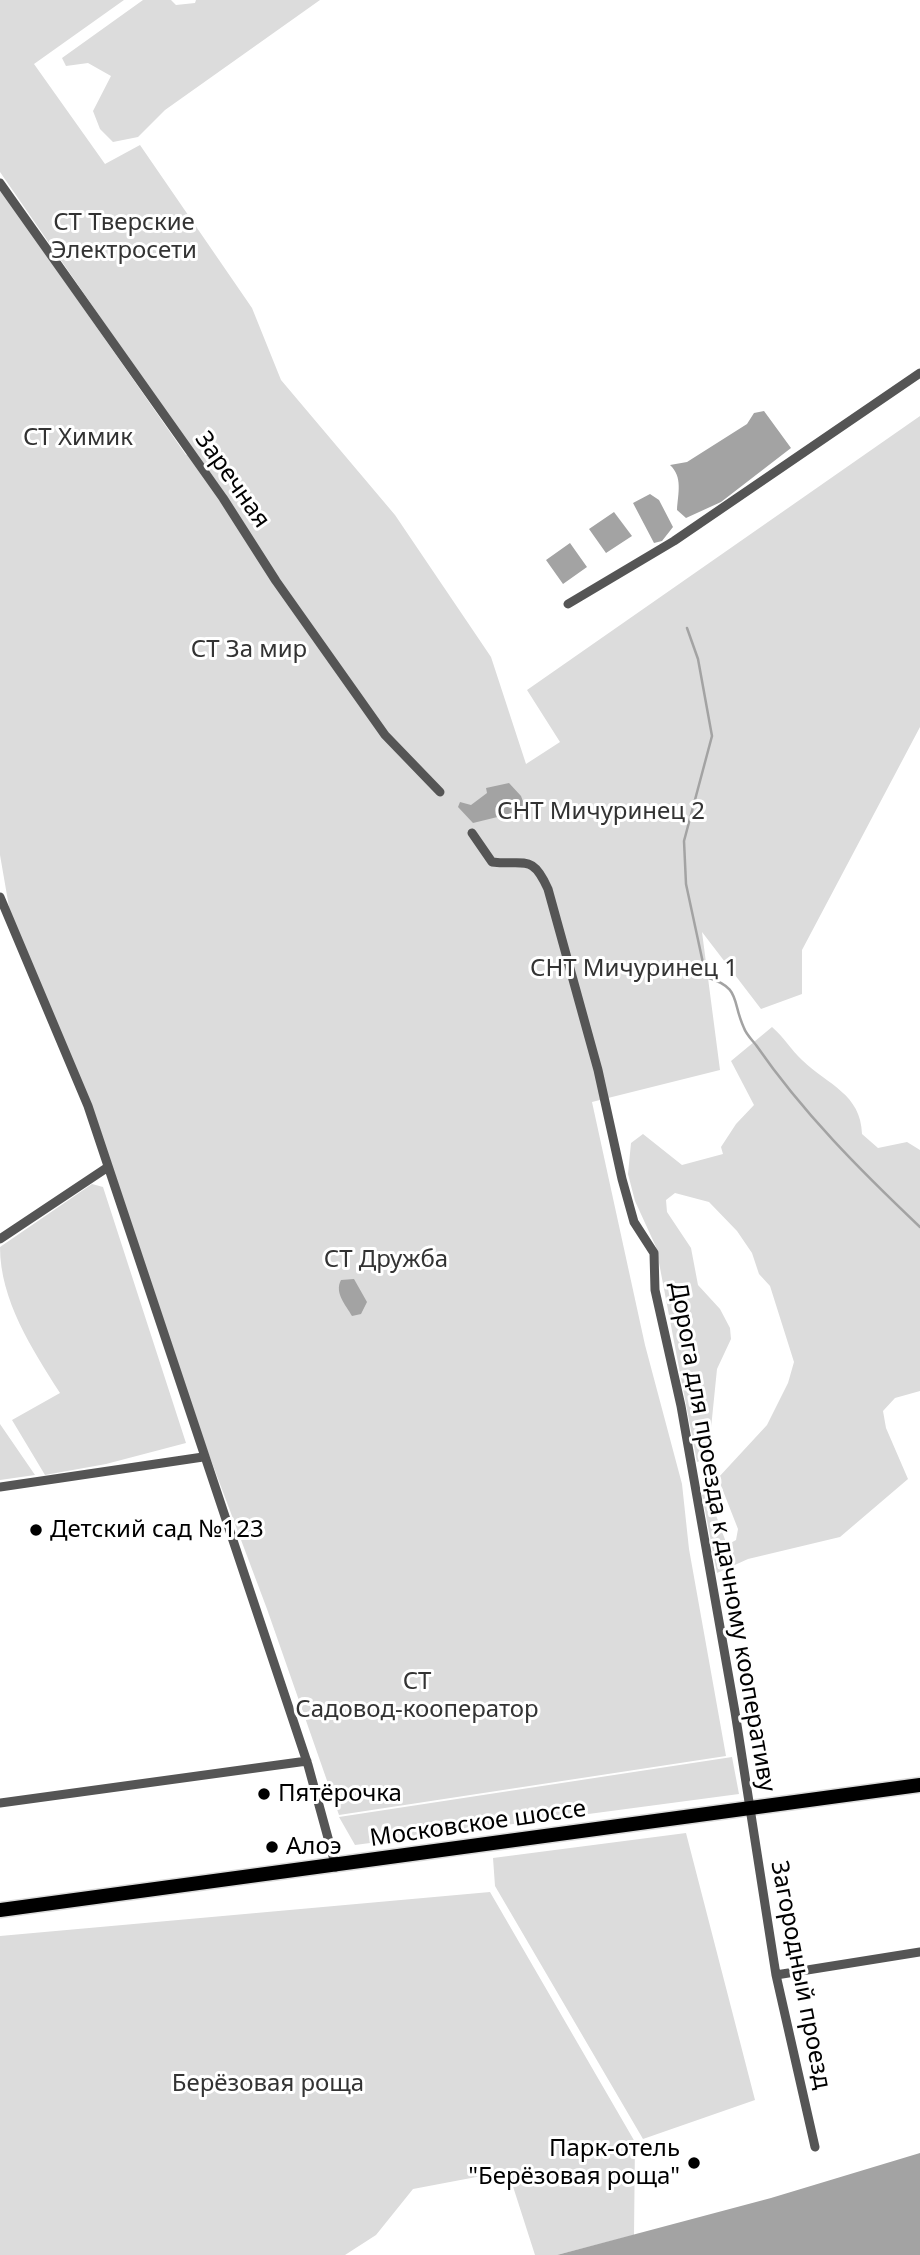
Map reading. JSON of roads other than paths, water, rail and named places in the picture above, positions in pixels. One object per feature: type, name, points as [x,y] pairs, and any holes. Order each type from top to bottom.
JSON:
[{"type":"main road","name":"Московское шоссе","points":[[0,1910],[336,1867],[920,1785]]},
{"type":"street","name":"Заречная","points":[[0,183],[223,498],[276,581],[386,735],[440,792]]},
{"type":"street","points":[[568,604],[674,541],[920,373]]},
{"type":"street","name":"Дорога для проезда к дачному кооперативу","points":[[472,833],[492,862],[528,862],[536,866],[548,890],[598,1070],[634,1222],[654,1253],[655,1290],[681,1406],[751,1809]]},
{"type":"street","points":[[0,897],[88,1106],[203,1457],[307,1761],[336,1867]]},
{"type":"street","points":[[0,1239],[108,1167]]},
{"type":"street","points":[[0,1487],[203,1457]]},
{"type":"street","points":[[0,1803],[307,1761]]},
{"type":"street","name":"Загородный проезд","points":[[751,1809],[776,1975],[815,2147]]},
{"type":"street","points":[[776,1975],[920,1952]]},
{"type":"waterway","points":[[687,628],[698,659],[712,736],[684,841],[686,884],[706,977],[725,986],[734,996],[746,1032],[793,1094],[854,1162],[920,1227]]},
{"type":"place","name":"Детский сад №123","points":[[36,1530]]},
{"type":"place","name":"Пятёрочка","points":[[264,1794]]},
{"type":"place","name":"Алоэ","points":[[272,1847]]},
{"type":"place","name":"Парк-отель \"Берёзовая роща\"","points":[[694,2163]]},
{"type":"park label","name":"СТ Тверские Электросети","points":[[124,237]]},
{"type":"park label","name":"СТ Химик","points":[[78,438]]},
{"type":"park label","name":"СТ За мир","points":[[249,650]]},
{"type":"park label","name":"СНТ Мичуринец 2","points":[[601,812]]},
{"type":"park label","name":"СНТ Мичуринец 1","points":[[634,969]]},
{"type":"park label","name":"СТ Дружба","points":[[386,1260]]},
{"type":"park label","name":"СТ Садовод-кооператор","points":[[417,1696]]},
{"type":"park label","name":"Берёзовая роща","points":[[268,2084]]}]
